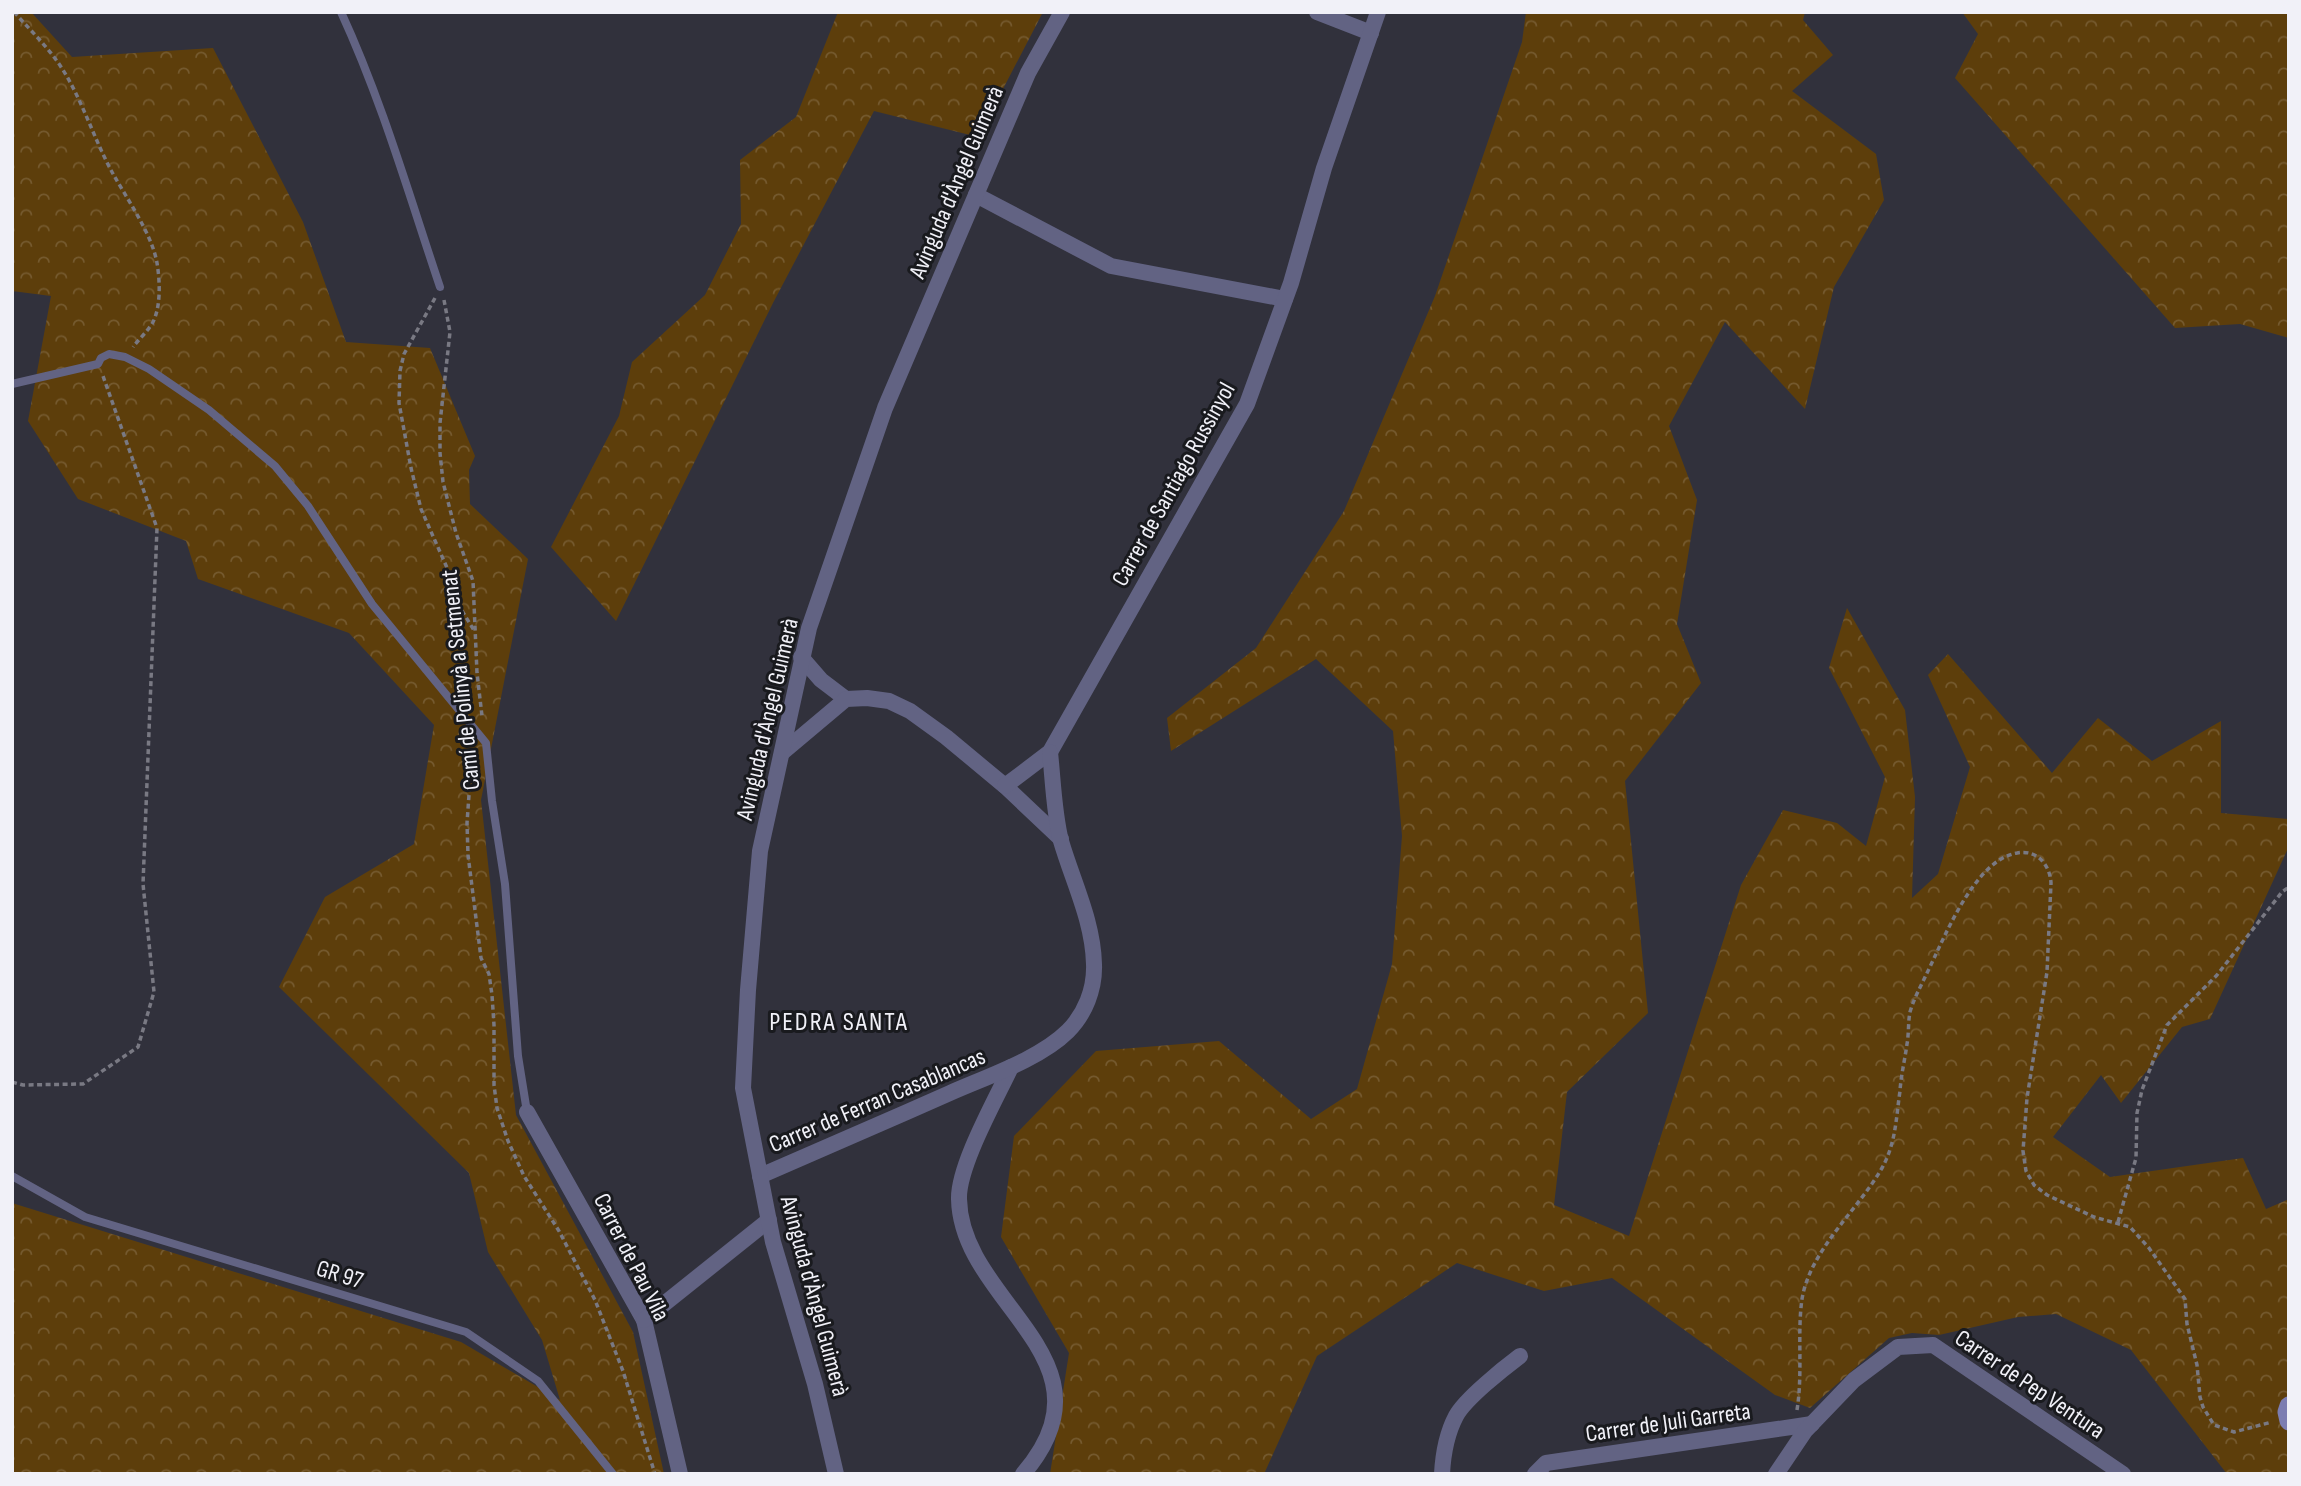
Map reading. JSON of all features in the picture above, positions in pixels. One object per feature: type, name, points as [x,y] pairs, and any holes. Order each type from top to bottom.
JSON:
[{"type":"main road","points":[[2288,1419],[2289,1406]]},
{"type":"street","name":"Avinguda d'Àngel Guimerà","points":[[836,1474],[815,1384],[773,1242],[743,1088],[746,1014],[760,851],[809,628],[884,408],[1028,73],[1062,12]]},
{"type":"street","points":[[1317,12],[1371,33]]},
{"type":"street","name":"Carrer de Santiago Russinyol","points":[[1005,786],[1050,752],[1247,404],[1285,299],[1324,168],[1378,12]]},
{"type":"street","points":[[976,195],[1111,266],[1285,299]]},
{"type":"street","points":[[801,657],[821,680],[846,699],[878,699],[910,711],[1005,786],[1060,839]]},
{"type":"street","points":[[783,752],[846,699]]},
{"type":"street","points":[[1023,1474],[1034,1461],[1052,1419],[1055,1395],[1053,1375],[1042,1353],[976,1257],[963,1228],[959,1199],[962,1173],[1011,1066],[1065,1034],[1082,1013],[1093,987],[1095,966],[1092,941],[1086,914],[1060,839],[1050,752]]},
{"type":"street","name":"Carrer de Ferran Casablancas","points":[[760,1176],[1011,1066]]},
{"type":"street","name":"Carrer de Pau Vila","points":[[527,1112],[644,1320],[680,1474]]},
{"type":"street","points":[[644,1320],[769,1220]]},
{"type":"street","name":"Carrer de Pep Ventura","points":[[1776,1474],[1805,1431],[1854,1380],[1898,1347],[1933,1345],[2123,1474]]},
{"type":"street","points":[[1441,1474],[1443,1454],[1457,1414],[1497,1372],[1520,1356]]},
{"type":"street","name":"Carrer de Juli Garreta","points":[[1535,1474],[1546,1463],[1812,1424]]},
{"type":"lane","points":[[341,12],[384,117],[440,287]]},
{"type":"lane","points":[[12,384],[98,364],[101,358],[109,354],[125,357],[149,369],[209,410],[275,466],[308,506],[372,604],[486,743]]},
{"type":"lane","name":"Camí de Polinyà a Setmenat","points":[[486,743],[489,782],[505,884],[518,1055],[527,1112]]},
{"type":"lane","name":"GR 97","points":[[12,1176],[85,1217],[466,1332],[538,1381],[613,1474]]},
{"type":"path","points":[[15,12],[63,70],[105,158],[151,244],[158,272],[159,298],[156,312],[153,323],[125,357]]},
{"type":"path","points":[[440,287],[404,354],[400,371],[399,403],[421,509],[452,579],[461,609],[475,632]]},
{"type":"path","name":"Camí de Polinyà a Setmenat","points":[[440,287],[450,332],[440,422],[441,463],[456,533],[473,581],[477,673],[486,743]]},
{"type":"path","points":[[12,1082],[23,1085],[83,1084],[138,1047],[154,992],[143,884],[157,528],[98,364]]},
{"type":"path","points":[[1795,1426],[1800,1393],[1802,1297],[1823,1248],[1874,1182],[1892,1146],[1897,1126],[1910,1015],[1916,995],[1945,932],[1971,889],[1985,872],[2002,858],[2026,852],[2045,862],[2050,871],[2051,883],[2048,972],[2027,1098],[2023,1151],[2026,1171],[2034,1185],[2047,1195],[2094,1217],[2130,1227],[2149,1248],[2185,1299],[2200,1397],[2214,1425],[2234,1432],[2288,1419]]},
{"type":"path","points":[[2118,1222],[2136,1158],[2137,1113],[2142,1090],[2166,1025],[2230,961],[2282,892],[2289,887]]},
{"type":"green space","points":[[12,12],[31,12],[72,57],[213,48],[303,222],[346,342],[430,348],[475,456],[469,470],[470,504],[528,559],[481,800],[516,1115],[633,1332],[664,1474],[12,1474],[12,1203],[461,1342],[560,1400],[542,1340],[488,1252],[469,1173],[279,987],[325,897],[414,844],[434,725],[349,633],[198,579],[186,541],[78,499],[28,421],[51,296],[12,291]]},
{"type":"green space","points":[[838,12],[1043,12],[978,137],[874,111],[773,303],[616,621],[551,547],[619,416],[632,362],[705,295],[741,224],[740,160],[796,117]]},
{"type":"green space","points":[[1526,12],[1805,12],[1803,20],[1833,55],[1792,91],[1876,154],[1884,200],[1834,287],[1805,409],[1725,322],[1669,426],[1697,500],[1677,624],[1701,683],[1625,781],[1648,1013],[1567,1092],[1554,1205],[1629,1236],[1741,885],[1783,810],[1837,823],[1866,846],[1885,777],[1829,668],[1847,608],[1905,710],[1915,797],[1912,898],[1938,874],[1970,767],[1928,675],[1948,654],[2052,773],[2098,718],[2152,761],[2221,721],[2221,813],[2289,819],[2289,846],[2210,1019],[2182,1027],[2121,1103],[2101,1075],[2053,1137],[2110,1177],[2243,1158],[2266,1209],[2289,1199],[2289,1474],[2227,1474],[2131,1350],[2056,1314],[2018,1317],[1939,1335],[1912,1333],[1889,1338],[1810,1408],[1775,1395],[1612,1278],[1544,1291],[1457,1263],[1317,1356],[1264,1474],[1050,1474],[1069,1353],[1001,1237],[1014,1136],[1096,1051],[1219,1041],[1311,1119],[1357,1089],[1392,964],[1402,836],[1393,731],[1316,659],[1171,751],[1167,718],[1256,648],[1344,511],[1435,296],[1522,42]]},
{"type":"green space","points":[[1962,12],[2289,12],[2289,338],[2240,324],[2175,328],[1955,78],[1978,34]]},
{"type":"district","name":"PEDRA SANTA","points":[[839,1021]]}]
